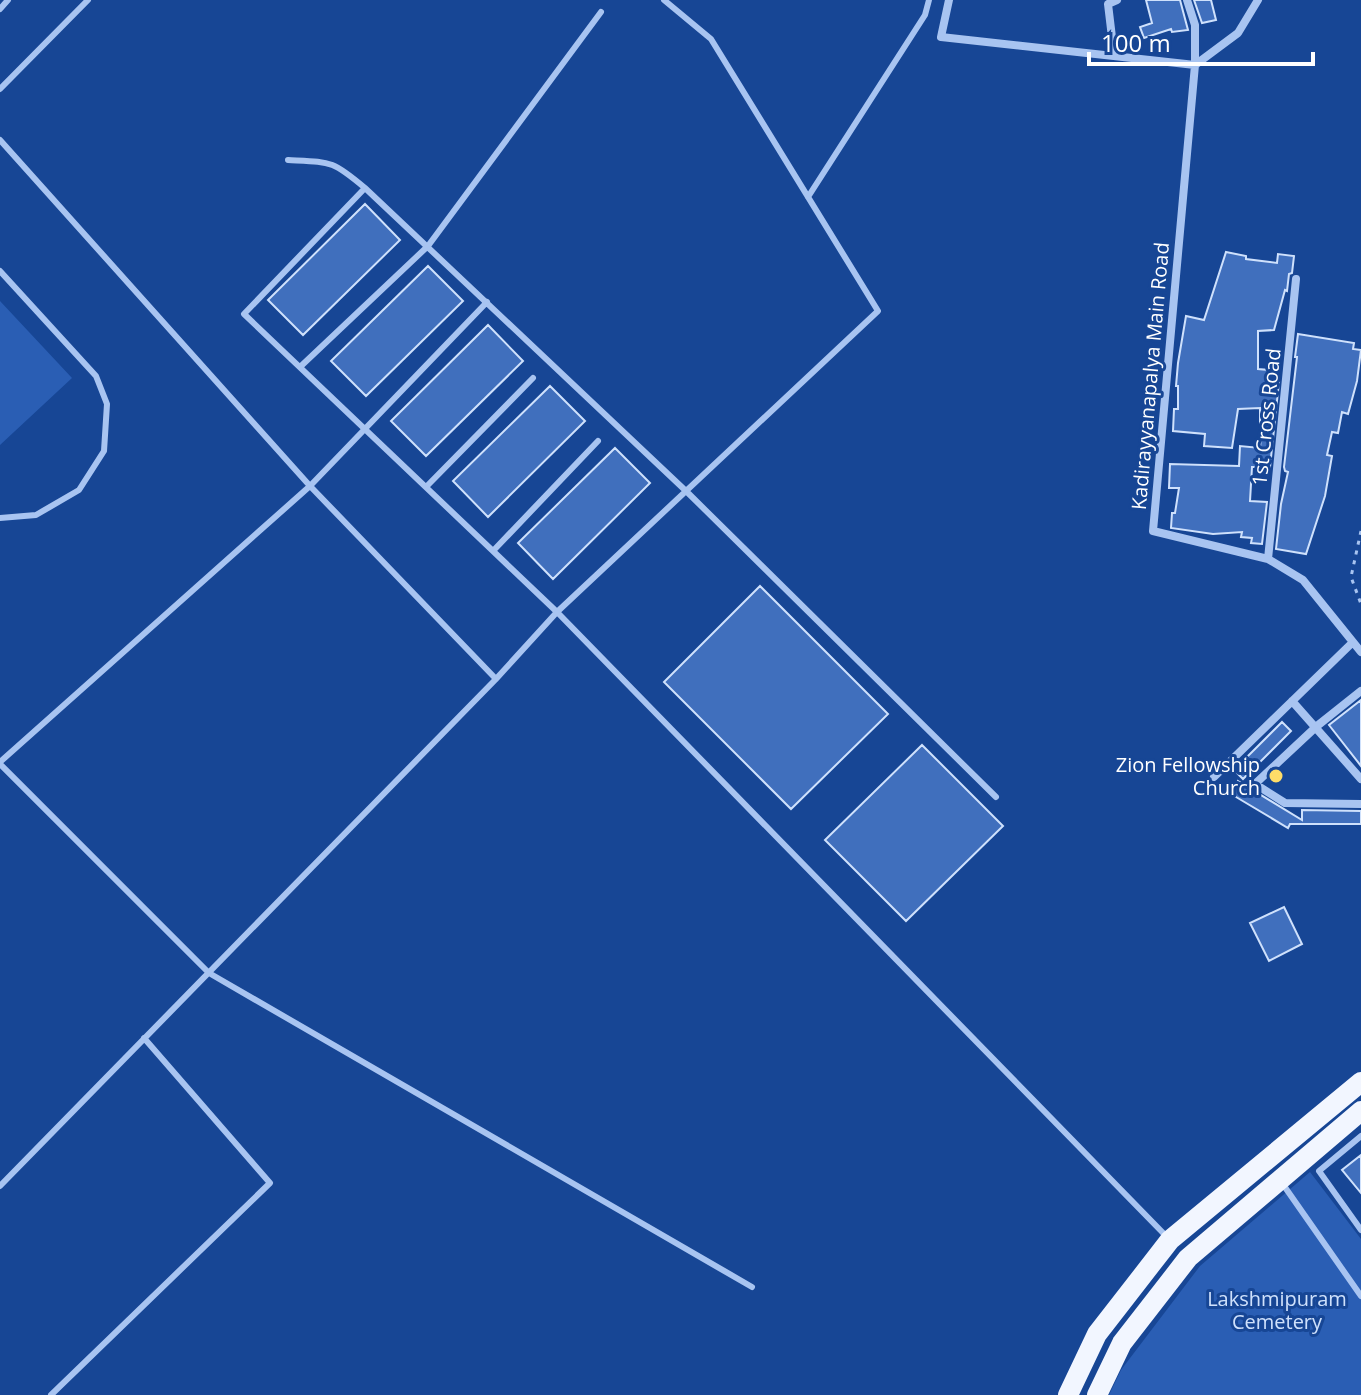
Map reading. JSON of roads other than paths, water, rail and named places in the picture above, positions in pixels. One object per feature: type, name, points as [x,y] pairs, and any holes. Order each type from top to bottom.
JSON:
[{"type":"main road","points":[[1068,1395],[1097,1334],[1170,1240],[1361,1082]]},
{"type":"main road","points":[[1097,1395],[1122,1343],[1188,1258],[1361,1111]]},
{"type":"street","points":[[949,0],[941,37],[1195,65],[1238,33],[1258,0]]},
{"type":"street","points":[[1114,54],[1108,4],[1117,0]]},
{"type":"street","points":[[1187,0],[1195,25],[1195,65]]},
{"type":"street","name":"Kadirayyanapalya Main Road","points":[[1195,65],[1153,531],[1268,559],[1303,580],[1361,652]]},
{"type":"street","name":"1st Cross Road","points":[[1268,559],[1296,279]]},
{"type":"street","points":[[1214,777],[1353,642]]},
{"type":"street","points":[[1361,691],[1317,726],[1255,784],[1285,803],[1361,804]]},
{"type":"street","points":[[1292,701],[1361,779]]},
{"type":"lane","points":[[0,9],[8,0]]},
{"type":"lane","points":[[0,89],[88,0]]},
{"type":"lane","points":[[0,1186],[496,679],[557,612],[878,311],[711,39],[664,0]]},
{"type":"lane","points":[[808,197],[925,15],[929,0]]},
{"type":"lane","points":[[300,367],[428,246],[601,12]]},
{"type":"lane","points":[[0,140],[310,486],[496,679]]},
{"type":"lane","points":[[288,160],[329,162],[365,188],[686,491],[996,797]]},
{"type":"lane","points":[[365,188],[244,314],[557,612],[1170,1240]]},
{"type":"lane","points":[[0,271],[96,376],[107,404],[104,451],[79,490],[36,515],[0,518]]},
{"type":"lane","points":[[487,302],[310,486],[0,763],[209,973],[752,1287]]},
{"type":"lane","points":[[426,487],[533,378]]},
{"type":"lane","points":[[493,551],[598,441]]},
{"type":"lane","points":[[51,1395],[270,1183],[144,1038]]},
{"type":"lane","points":[[1361,1136],[1319,1171],[1361,1230]]},
{"type":"lane","points":[[1280,1180],[1361,1296]]},
{"type":"place","name":"Zion Fellowship Church","points":[[1276,776]]},
{"type":"park label","name":"Lakshmipuram Cemetery","points":[[1277,1310]]}]
